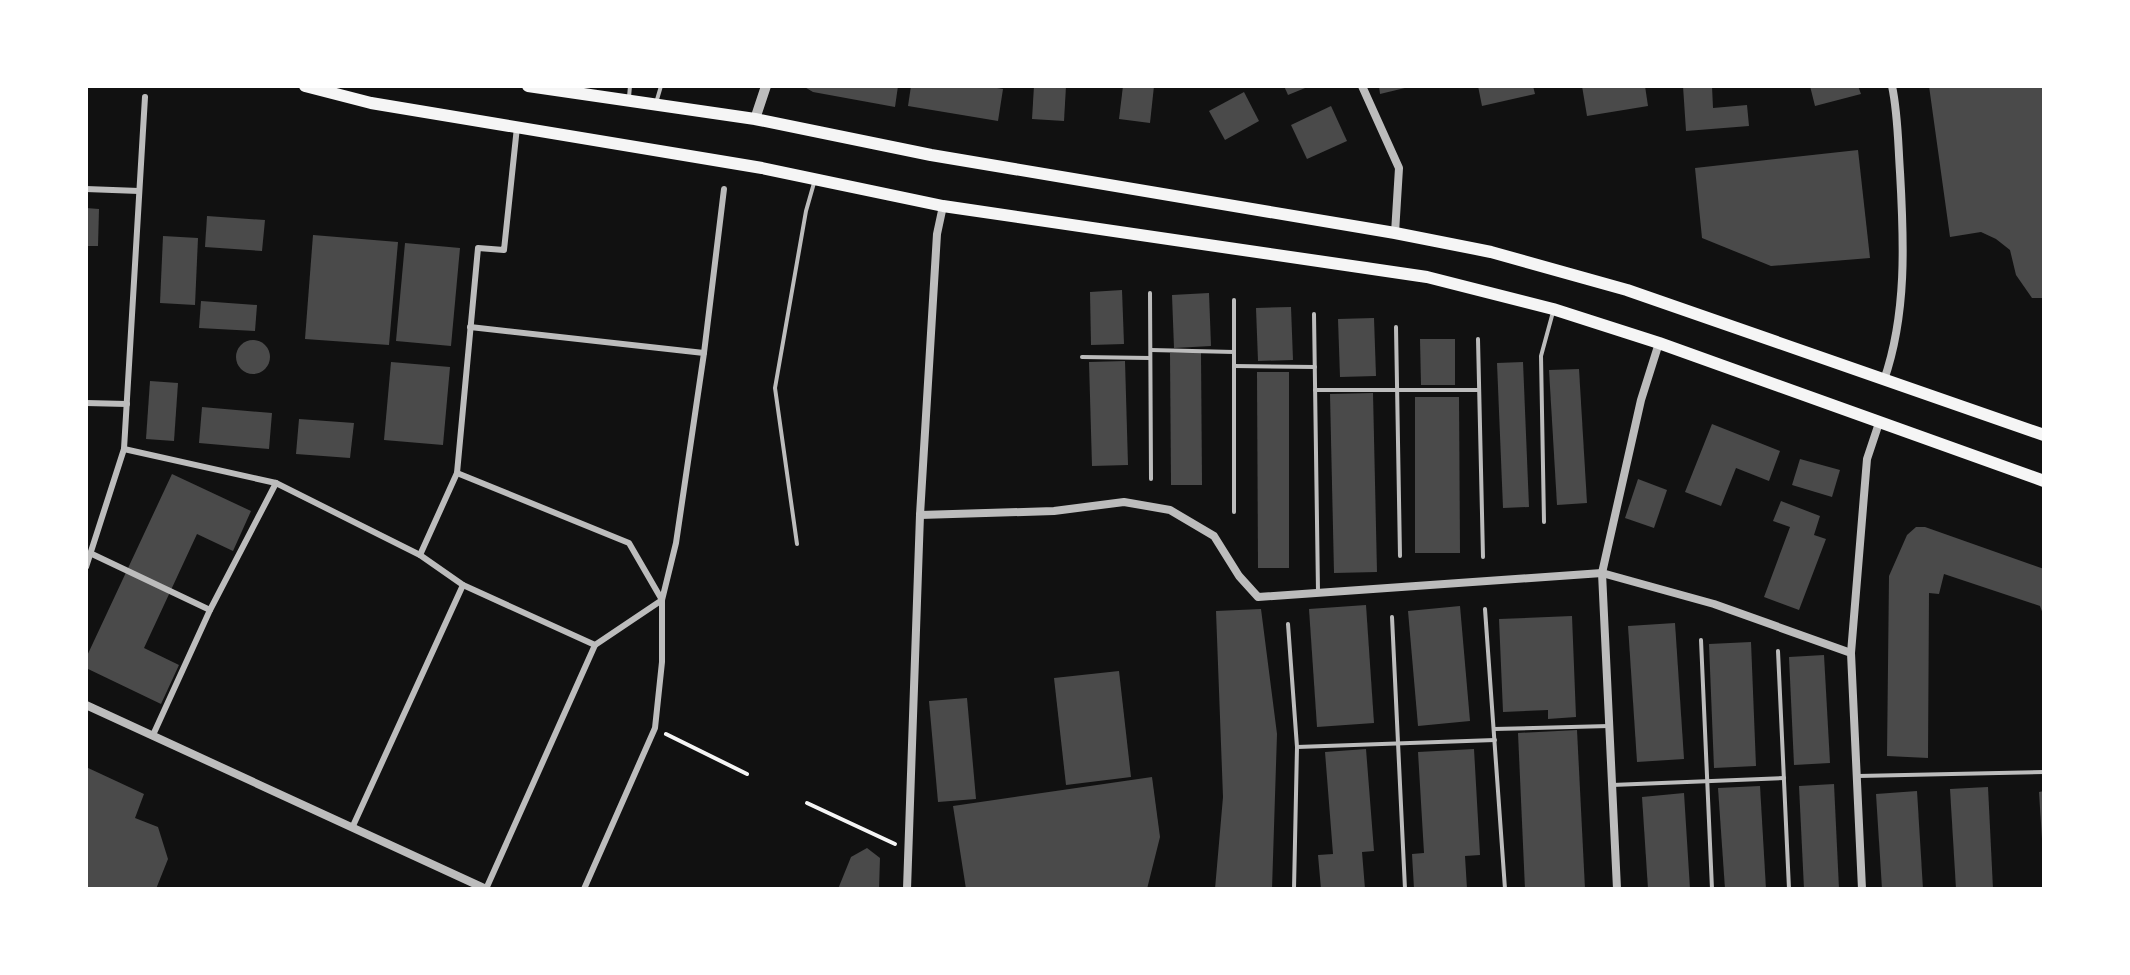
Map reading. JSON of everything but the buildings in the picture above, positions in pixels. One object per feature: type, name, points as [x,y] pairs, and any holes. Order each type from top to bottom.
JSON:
[{"type":"main road","points":[[305,86],[371,103],[815,179],[943,206],[1427,277],[1553,309],[1659,343],[2044,481]]},
{"type":"main road","points":[[528,86],[630,93],[656,103],[755,119],[931,155],[1491,252],[1627,290],[2044,435]]},
{"type":"street","points":[[755,119],[766,86]]},
{"type":"street","points":[[1362,86],[1399,168],[1395,233]]},
{"type":"street","points":[[1884,380],[1895,346],[1903,267],[1892,86]]},
{"type":"street","points":[[86,567],[124,449],[145,97]]},
{"type":"street","points":[[420,555],[457,473],[478,248],[504,250],[517,127]]},
{"type":"street","points":[[86,189],[139,191]]},
{"type":"street","points":[[584,889],[655,728],[662,662],[662,600],[676,543],[724,189]]},
{"type":"street","points":[[907,889],[920,515],[937,234],[943,206]]},
{"type":"street","points":[[470,327],[704,353]]},
{"type":"street","points":[[1617,889],[1602,573],[1641,400],[1659,343]]},
{"type":"street","points":[[86,403],[127,404]]},
{"type":"street","points":[[1862,889],[1851,653],[1867,459],[1879,423]]},
{"type":"street","points":[[124,449],[276,483],[420,555],[463,585],[595,645]]},
{"type":"street","points":[[457,473],[629,543],[662,600]]},
{"type":"street","points":[[153,735],[210,610],[276,483]]},
{"type":"street","points":[[920,515],[1054,511],[1124,502],[1170,510],[1214,536],[1239,576],[1258,597],[1602,573],[1714,604],[1851,653]]},
{"type":"street","points":[[92,554],[210,610]]},
{"type":"street","points":[[352,828],[463,585]]},
{"type":"street","points":[[86,705],[486,889],[595,645],[662,600]]},
{"type":"lane","points":[[152,86],[179,86]]},
{"type":"lane","points":[[656,103],[661,86]]},
{"type":"lane","points":[[797,544],[775,388],[806,211],[815,179]]},
{"type":"lane","points":[[1150,293],[1151,479]]},
{"type":"lane","points":[[1234,300],[1234,512]]},
{"type":"lane","points":[[1544,522],[1541,356],[1553,309]]},
{"type":"lane","points":[[1314,314],[1318,593]]},
{"type":"lane","points":[[1396,327],[1400,556]]},
{"type":"lane","points":[[1478,339],[1483,557]]},
{"type":"lane","points":[[1151,350],[1234,352]]},
{"type":"lane","points":[[1082,357],[1150,358]]},
{"type":"lane","points":[[1234,366],[1315,367]]},
{"type":"lane","points":[[1315,390],[1479,390]]},
{"type":"lane","points":[[1485,609],[1505,889]]},
{"type":"lane","points":[[1392,617],[1405,889]]},
{"type":"lane","points":[[1288,624],[1297,747],[1294,889]]},
{"type":"lane","points":[[1701,640],[1712,889]]},
{"type":"lane","points":[[1778,651],[1789,889]]},
{"type":"lane","points":[[1494,729],[1609,726]]},
{"type":"lane","points":[[1297,747],[1495,740]]},
{"type":"lane","points":[[1856,776],[2044,772]]},
{"type":"lane","points":[[1612,785],[1784,778]]},
{"type":"path","points":[[655,728],[747,774]]},
{"type":"path","points":[[807,803],[908,850]]}]
